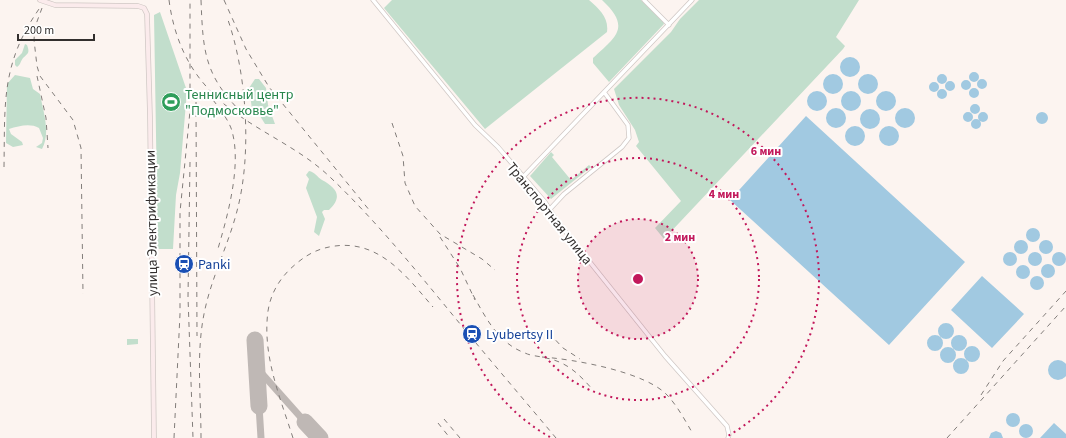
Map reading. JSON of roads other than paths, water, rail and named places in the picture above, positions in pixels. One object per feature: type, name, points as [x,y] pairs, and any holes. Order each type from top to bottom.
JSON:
[{"type":"main road","name":"улица Электрификации","points":[[40,0],[55,5],[138,6],[144,8],[146,14],[150,117],[154,438]]},
{"type":"street","name":"Транспортная улица","points":[[373,0],[475,125],[498,147],[550,209],[556,221],[665,356],[727,426],[728,438]]},
{"type":"street","points":[[644,0],[669,25]]},
{"type":"street","points":[[523,177],[692,0]]},
{"type":"street","points":[[550,209],[564,194],[624,145],[629,138],[628,125],[604,92]]},
{"type":"water","points":[[850,57],[857,60],[860,67],[857,74],[850,77],[843,74],[840,67],[843,60]]},
{"type":"water","points":[[974,72],[979,77],[974,82],[969,77]]},
{"type":"water","points":[[833,74],[840,77],[843,84],[840,91],[833,94],[826,91],[823,84],[826,77]]},
{"type":"water","points":[[868,74],[875,77],[878,84],[875,91],[868,94],[861,91],[858,84],[861,77]]},
{"type":"water","points":[[942,74],[947,79],[942,84],[937,79]]},
{"type":"water","points":[[982,79],[987,84],[982,89],[977,84]]},
{"type":"water","points":[[966,80],[971,85],[966,90],[961,85]]},
{"type":"water","points":[[950,81],[955,86],[950,91],[945,86]]},
{"type":"water","points":[[934,82],[939,87],[934,92],[929,87]]},
{"type":"water","points":[[974,88],[979,93],[974,98],[969,93]]},
{"type":"water","points":[[940,89],[944,89],[947,94],[944,99],[940,99],[937,96],[937,92]]},
{"type":"water","points":[[817,91],[824,94],[827,101],[824,108],[817,111],[810,108],[807,101],[810,94]]},
{"type":"water","points":[[851,91],[858,94],[861,101],[858,108],[851,111],[844,108],[841,101],[844,94]]},
{"type":"water","points":[[886,91],[893,94],[896,101],[893,108],[886,111],[879,108],[876,101],[879,94]]},
{"type":"water","points":[[975,104],[980,109],[975,114],[970,109]]},
{"type":"water","points":[[836,108],[843,111],[846,118],[843,125],[836,128],[829,125],[826,118],[829,111]]},
{"type":"water","points":[[905,108],[912,111],[915,118],[912,125],[905,128],[898,125],[895,118],[898,111]]},
{"type":"water","points":[[870,109],[877,112],[880,119],[877,126],[870,129],[863,126],[860,119],[863,112]]},
{"type":"water","points":[[968,112],[973,117],[968,122],[963,117]]},
{"type":"water","points":[[983,112],[988,117],[983,122],[978,117]]},
{"type":"water","points":[[1040,112],[1044,112],[1048,118],[1044,124],[1040,124],[1036,120],[1036,116]]},
{"type":"water","points":[[806,116],[965,262],[889,345],[730,200]]},
{"type":"water","points":[[976,119],[981,124],[976,129],[971,124]]},
{"type":"water","points":[[855,126],[862,129],[865,136],[862,143],[855,146],[848,143],[845,136],[848,129]]},
{"type":"water","points":[[889,126],[896,129],[899,136],[896,143],[889,146],[882,143],[879,136],[882,129]]},
{"type":"water","points":[[1030,228],[1036,228],[1040,232],[1040,238],[1036,242],[1030,242],[1026,238],[1026,232]]},
{"type":"water","points":[[1018,240],[1024,240],[1028,244],[1028,250],[1024,254],[1018,254],[1014,250],[1014,244]]},
{"type":"water","points":[[1043,240],[1049,240],[1053,244],[1053,250],[1049,254],[1043,254],[1039,250],[1039,244]]},
{"type":"water","points":[[1007,252],[1013,252],[1017,256],[1017,262],[1013,266],[1007,266],[1003,262],[1003,256]]},
{"type":"water","points":[[1032,252],[1038,252],[1042,256],[1042,262],[1038,266],[1032,266],[1028,262],[1028,256]]},
{"type":"water","points":[[1056,252],[1062,252],[1066,256],[1066,262],[1062,266],[1056,266],[1052,262],[1052,256]]},
{"type":"water","points":[[1045,264],[1051,264],[1055,268],[1055,274],[1051,278],[1045,278],[1041,274],[1041,268]]},
{"type":"water","points":[[1020,265],[1026,265],[1030,269],[1030,275],[1026,279],[1020,279],[1016,275],[1016,269]]},
{"type":"water","points":[[982,276],[1024,314],[992,348],[951,310]]},
{"type":"water","points":[[1034,276],[1040,276],[1044,280],[1044,286],[1040,290],[1034,290],[1030,286],[1030,280]]},
{"type":"water","points":[[946,323],[953,328],[954,331],[949,338],[946,339],[939,334],[938,331],[943,324]]},
{"type":"water","points":[[935,335],[942,340],[943,343],[938,350],[935,351],[928,346],[927,343],[932,336]]},
{"type":"water","points":[[959,335],[966,340],[967,343],[962,350],[959,351],[952,346],[951,343],[956,336]]},
{"type":"water","points":[[972,346],[979,351],[980,354],[975,361],[972,362],[965,357],[964,354],[969,347]]},
{"type":"water","points":[[948,347],[955,352],[956,355],[951,362],[948,363],[941,358],[940,355],[945,348]]},
{"type":"water","points":[[961,358],[968,363],[969,366],[964,373],[961,374],[954,369],[953,366],[958,359]]},
{"type":"water","points":[[1058,360],[1065,363],[1068,370],[1065,377],[1058,380],[1051,377],[1048,370],[1051,363]]},
{"type":"water","points":[[1013,413],[1018,415],[1020,420],[1018,425],[1013,427],[1008,425],[1006,420],[1008,415]]},
{"type":"water","points":[[1054,423],[1066,434],[1066,438],[1040,438]]},
{"type":"water","points":[[1026,424],[1031,426],[1033,431],[1031,436],[1026,438],[1021,436],[1019,431],[1021,426]]},
{"type":"water","points":[[996,431],[1001,433],[1003,438],[989,438],[991,433]]},
{"type":"railway","points":[[169,0],[173,23],[185,56],[205,85],[234,112],[316,165],[347,193],[405,258],[556,438]]},
{"type":"railway","points":[[174,438],[180,314],[180,212],[190,111],[190,0]]},
{"type":"railway","points":[[201,0],[203,34],[208,61],[220,86],[229,99],[242,113]]},
{"type":"railway","points":[[224,0],[246,49],[269,87],[370,211]]},
{"type":"railway","points":[[42,8],[35,27],[34,40],[37,66],[40,76],[73,120],[81,148],[83,294]]},
{"type":"railway","points":[[4,167],[5,103],[11,66],[27,29],[39,9]]},
{"type":"railway","points":[[201,438],[200,344],[204,314],[211,288],[237,211],[245,165],[246,140],[243,90],[240,65],[228,20]]},
{"type":"railway","points":[[37,76],[46,118],[48,148]]},
{"type":"railway","points":[[213,100],[231,128],[235,157],[229,207],[217,252]]},
{"type":"railway","points":[[196,102],[197,336]]},
{"type":"railway","points":[[392,123],[403,156],[405,183],[415,206],[440,234],[482,259],[495,270]]},
{"type":"railway","points":[[190,162],[188,297],[193,438]]},
{"type":"railway","points":[[440,237],[460,268],[475,300]]},
{"type":"railway","points":[[293,438],[273,376],[267,327],[269,304],[275,290],[282,278],[301,259],[324,248],[335,246],[351,246],[366,249],[391,263],[413,284],[433,307]]},
{"type":"railway","points":[[981,395],[1003,361],[1066,291]]},
{"type":"railway","points":[[473,295],[488,321],[507,343],[527,354],[560,362],[578,374],[593,390]]},
{"type":"railway","points":[[947,438],[1066,306]]},
{"type":"railway","points":[[549,333],[563,348],[580,359]]},
{"type":"railway","points":[[542,357],[609,368],[644,380],[668,396],[693,434]]},
{"type":"railway","points":[[444,419],[460,438]]},
{"type":"railway","points":[[438,423],[450,438]]},
{"type":"place","name":"Теннисный центр \"Подмосковье\"","points":[[171,102]]},
{"type":"place","name":"Panki","points":[[184,264]]},
{"type":"place","name":"Lyubertsy II","points":[[472,334]]}]
